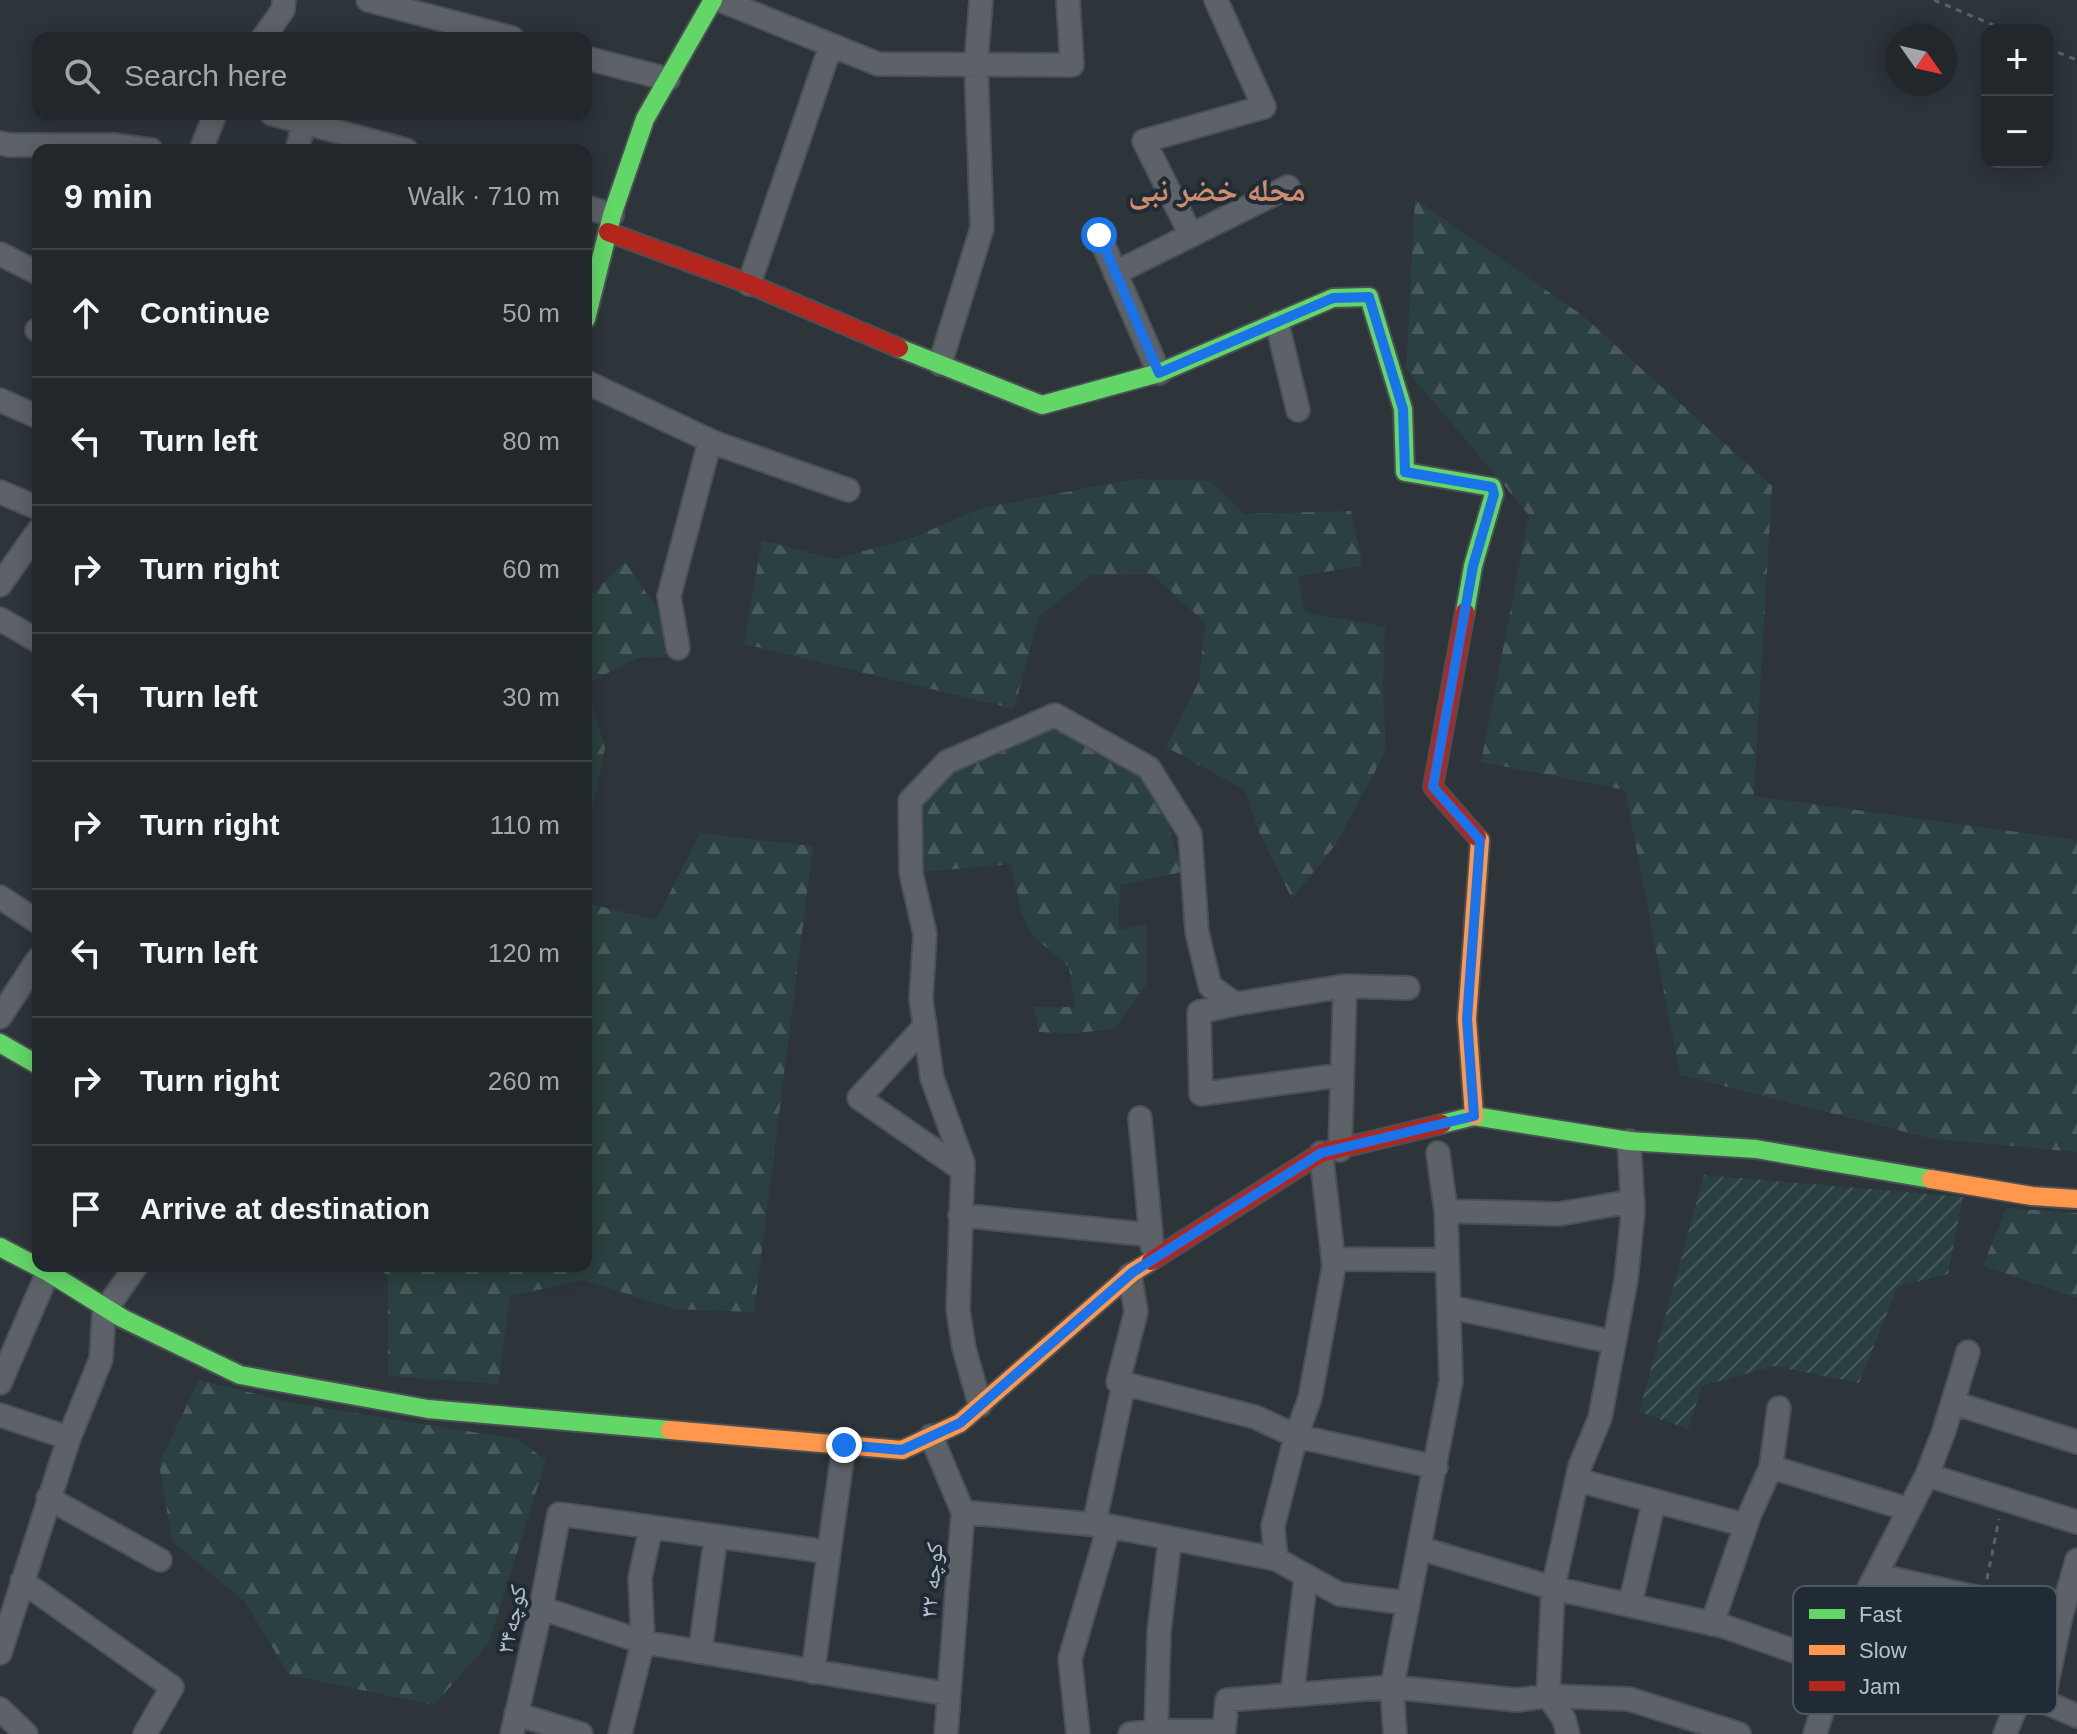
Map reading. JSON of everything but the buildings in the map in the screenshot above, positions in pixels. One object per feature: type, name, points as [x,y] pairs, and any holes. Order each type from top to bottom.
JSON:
[{"type":"street","points":[[267,32],[283,10],[284,0]]},
{"type":"street","points":[[368,0],[489,32]]},
{"type":"street","points":[[592,295],[610,223],[645,119],[713,0]]},
{"type":"street","points":[[720,0],[878,64],[1072,65],[1068,0]]},
{"type":"street","points":[[940,364],[982,228],[976,64],[981,0]]},
{"type":"street","points":[[1191,235],[1144,141],[1264,107],[1216,0]]},
{"type":"street","points":[[749,284],[831,45]]},
{"type":"street","points":[[592,60],[668,79]]},
{"type":"street","points":[[203,144],[213,120]]},
{"type":"street","points":[[296,120],[384,144]]},
{"type":"street","points":[[298,144],[304,122]]},
{"type":"street","points":[[0,143],[32,145]]},
{"type":"street","points":[[1115,273],[1288,187]]},
{"type":"street","points":[[592,211],[610,223],[749,284],[1042,405],[1159,373],[1333,298],[1369,297],[1403,409],[1405,472],[1492,487],[1494,494],[1473,566],[1433,787],[1480,840],[1467,1019],[1474,1116]]},
{"type":"street","points":[[1099,235],[1159,373]]},
{"type":"street","points":[[0,254],[32,270]]},
{"type":"street","points":[[1277,323],[1298,410]]},
{"type":"street","points":[[592,385],[710,441],[848,490]]},
{"type":"street","points":[[0,400],[32,414]]},
{"type":"street","points":[[678,648],[669,596],[710,441]]},
{"type":"street","points":[[0,492],[32,505]]},
{"type":"street","points":[[0,585],[32,540]]},
{"type":"street","points":[[0,619],[32,638]]},
{"type":"street","points":[[980,1405],[964,1348],[958,1310],[963,1163],[932,1078],[921,999],[925,934],[911,873],[910,801],[947,762],[1055,715],[1149,768],[1190,834],[1197,932],[1210,986],[1235,1004]]},
{"type":"street","points":[[0,897],[32,918]]},
{"type":"street","points":[[0,1017],[32,968]]},
{"type":"street","points":[[1276,1559],[1273,1526],[1296,1436],[1310,1398],[1334,1266],[1331,1151],[1342,1075],[1345,986]]},
{"type":"street","points":[[1342,1075],[1201,1094],[1199,1012],[1345,986],[1408,988]]},
{"type":"street","points":[[925,1026],[859,1098],[963,1170]]},
{"type":"street","points":[[0,1043],[32,1062]]},
{"type":"street","points":[[0,1383],[48,1272],[106,1309],[240,1375],[267,1381],[428,1409],[902,1450],[960,1423],[1130,1275],[1331,1151],[1474,1116],[1629,1141],[1756,1149],[2032,1196],[2077,1199]]},
{"type":"street","points":[[1140,1118],[1153,1259]]},
{"type":"street","points":[[1568,1734],[1564,1719],[1548,1696],[1553,1588],[1580,1466],[1600,1418],[1626,1280],[1633,1201],[1629,1141]]},
{"type":"street","points":[[1395,1734],[1392,1687],[1451,1381],[1446,1211],[1438,1153]]},
{"type":"street","points":[[1446,1211],[1559,1214],[1633,1201]]},
{"type":"street","points":[[960,1215],[1151,1235]]},
{"type":"street","points":[[0,1247],[32,1264]]},
{"type":"street","points":[[1333,1259],[1447,1260]]},
{"type":"street","points":[[0,1653],[6,1604],[22,1581],[69,1438],[101,1359],[104,1312],[132,1272]]},
{"type":"street","points":[[1130,1275],[1136,1312],[1118,1382],[1255,1417],[1296,1436],[1436,1467]]},
{"type":"street","points":[[1450,1307],[1613,1342]]},
{"type":"street","points":[[1871,1586],[1907,1509],[1927,1475],[1954,1403],[1968,1352]]},
{"type":"street","points":[[1078,1734],[1070,1659],[1102,1526],[1124,1383]]},
{"type":"street","points":[[1954,1403],[2077,1442]]},
{"type":"street","points":[[1577,1480],[1745,1525],[1771,1467],[1779,1408]]},
{"type":"street","points":[[0,1415],[69,1438]]},
{"type":"street","name":"کوچه ۳۲","points":[[931,1436],[963,1512],[946,1734]]},
{"type":"street","points":[[813,1672],[844,1445]]},
{"type":"street","points":[[1771,1467],[1907,1509]]},
{"type":"street","points":[[1927,1475],[2077,1522]]},
{"type":"street","points":[[48,1498],[160,1560]]},
{"type":"street","points":[[1630,1605],[1654,1501]]},
{"type":"street","points":[[963,1512],[1102,1526],[1276,1559],[1339,1594],[1407,1603]]},
{"type":"street","name":"کوچه۳۴","points":[[514,1724],[559,1514],[651,1527]]},
{"type":"street","points":[[1712,1624],[1748,1519]]},
{"type":"street","points":[[620,1734],[643,1642],[640,1578],[651,1527],[829,1552]]},
{"type":"street","points":[[700,1652],[716,1536]]},
{"type":"street","points":[[1155,1732],[1159,1632],[1170,1539]]},
{"type":"street","points":[[1419,1548],[1553,1588],[1712,1624],[1793,1651]]},
{"type":"street","points":[[2057,1635],[2077,1560]]},
{"type":"street","points":[[1876,1575],[1926,1586]]},
{"type":"street","points":[[1292,1695],[1306,1576]]},
{"type":"street","points":[[22,1581],[172,1687],[145,1734]]},
{"type":"street","points":[[541,1608],[643,1642],[948,1694]]},
{"type":"street","points":[[2057,1615],[2061,1616]]},
{"type":"street","points":[[1130,1734],[1224,1731],[1227,1700],[1392,1687],[1517,1700],[1548,1696],[1629,1699],[1739,1734]]},
{"type":"street","points":[[2057,1707],[2077,1716]]},
{"type":"street","points":[[0,1709],[26,1734]]},
{"type":"street","points":[[1815,1734],[1821,1714]]},
{"type":"street","points":[[2005,1734],[2013,1714]]},
{"type":"street","points":[[514,1724],[581,1734]]},
{"type":"path","points":[[1934,0],[1991,24]]},
{"type":"path","points":[[2053,50],[2077,60]]},
{"type":"green space","points":[[1415,199],[1582,315],[1772,486],[1754,796],[2077,840],[2077,1152],[1933,1139],[1680,1075],[1625,790],[1481,762],[1529,515],[1406,369]]},
{"type":"green space","points":[[1134,479],[1210,481],[1244,514],[1351,511],[1363,566],[1298,576],[1305,612],[1385,627],[1383,692],[1386,751],[1336,844],[1292,899],[1257,828],[1245,790],[1166,747],[1199,681],[1205,623],[1152,574],[1091,575],[1039,617],[1014,709],[744,644],[762,540],[834,559],[912,538],[982,508]]},
{"type":"green space","points":[[625,562],[662,616],[665,657],[638,658],[592,681],[592,594]]},
{"type":"green space","points":[[592,704],[605,748],[592,810]]},
{"type":"green space","points":[[1055,715],[1155,777],[1182,872],[1120,885],[1118,930],[1146,924],[1146,985],[1114,1029],[1066,1034],[1039,1032],[1034,1007],[1075,1007],[1069,967],[1032,935],[1021,912],[1011,864],[911,873],[910,801],[947,762]]},
{"type":"green space","points":[[700,833],[813,846],[754,1312],[674,1309],[584,1280],[510,1296],[499,1384],[388,1376],[388,1277],[383,1272],[592,1272],[592,904],[656,920]]},
{"type":"green space","points":[[1704,1175],[1963,1197],[1948,1274],[1898,1286],[1859,1383],[1774,1366],[1702,1386],[1688,1429],[1639,1412]]},
{"type":"green space","points":[[2006,1208],[2077,1213],[2077,1298],[1983,1266]]},
{"type":"green space","points":[[199,1380],[293,1403],[517,1439],[546,1460],[489,1643],[434,1705],[289,1675],[245,1602],[172,1541],[159,1463]]},
{"type":"traffic: fast","points":[[592,295],[612,215],[645,119],[713,0]]},
{"type":"traffic: fast","points":[[899,348],[1042,405],[1159,373],[1333,298],[1369,297],[1403,409],[1405,472],[1492,487],[1494,494],[1473,566],[1465,612]]},
{"type":"traffic: fast","points":[[0,1043],[32,1062]]},
{"type":"traffic: fast","points":[[1442,1124],[1474,1116],[1629,1141],[1756,1149],[1931,1179]]},
{"type":"traffic: fast","points":[[0,1247],[32,1264]]},
{"type":"traffic: fast","points":[[48,1272],[122,1318],[240,1375],[428,1409],[670,1430]]},
{"type":"traffic: slow","points":[[1474,1116],[1467,1019],[1480,840],[1477,837]]},
{"type":"traffic: slow","points":[[1931,1179],[2032,1196],[2077,1199]]},
{"type":"traffic: slow","points":[[670,1430],[902,1450],[960,1423],[1133,1272],[1151,1261]]},
{"type":"traffic: jam","points":[[608,232],[749,284],[899,348]]},
{"type":"traffic: jam","points":[[1465,612],[1433,787],[1477,837]]},
{"type":"traffic: jam","points":[[1151,1261],[1321,1153],[1442,1124]]},
{"type":"district","name":"محله خضر نبی","points":[[1217,190]]},
{"type":"route","points":[[844,1445],[902,1450],[960,1423],[1133,1272],[1321,1153],[1474,1116],[1467,1019],[1480,840],[1433,787],[1473,566],[1494,494],[1492,487],[1405,472],[1403,409],[1369,297],[1333,298],[1159,373],[1099,235]]}]
